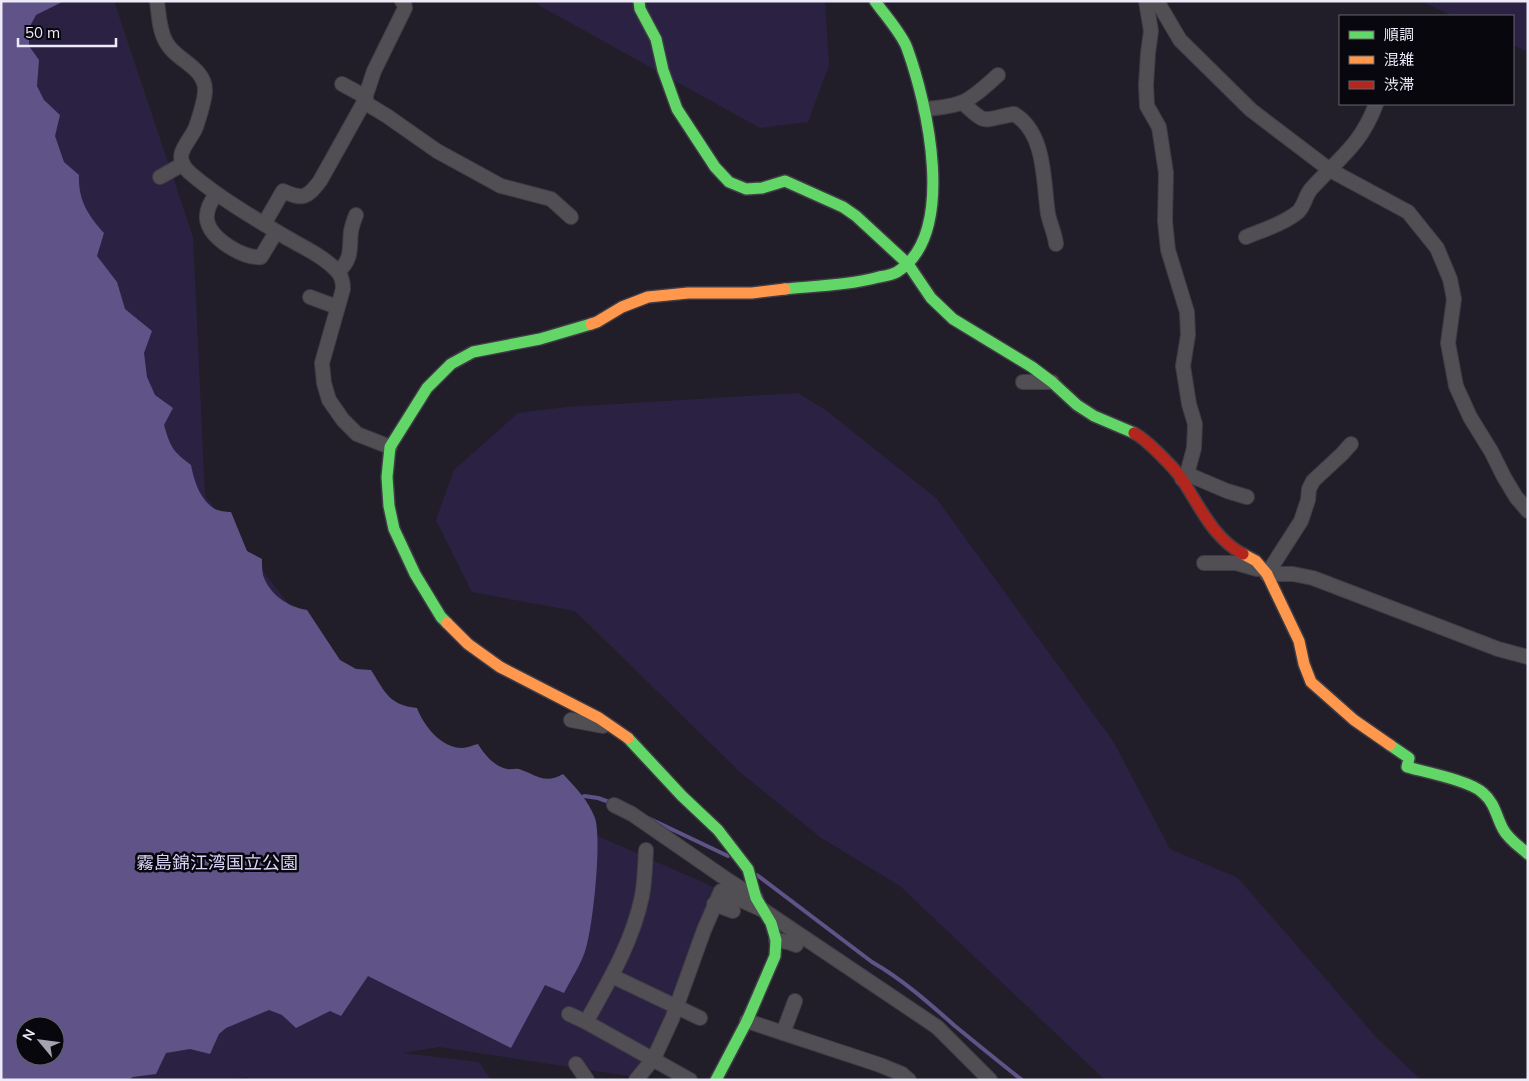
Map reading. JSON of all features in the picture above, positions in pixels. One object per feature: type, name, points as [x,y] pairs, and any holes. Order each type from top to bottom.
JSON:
[{"type":"street","points":[[158,1],[162,33],[165,41],[170,48],[199,74],[204,84],[204,95],[195,127],[182,149],[182,164],[216,194],[312,253],[338,272],[343,283],[341,298],[336,307],[322,363],[324,383],[330,400],[343,420],[357,434],[390,447]]},
{"type":"street","points":[[216,194],[207,211],[207,221],[210,229],[223,242],[245,255],[252,258],[261,257],[283,191],[303,197],[312,192],[365,100],[374,71],[405,8],[402,1]]},
{"type":"street","points":[[639,1],[640,9],[656,39],[663,70],[677,109],[715,167],[729,182],[746,189],[762,188],[785,181],[800,186],[849,211],[908,264],[931,298],[954,319],[1032,367],[1077,405],[1094,416],[1136,434],[1184,477],[1247,497]]},
{"type":"street","points":[[716,1080],[747,1021],[774,956],[776,940],[771,922],[756,898],[748,869],[718,830],[682,796],[631,740],[599,718],[500,667],[468,644],[441,617],[415,574],[394,529],[389,506],[387,477],[390,447],[427,388],[451,364],[473,352],[540,339],[597,322],[622,307],[648,297],[688,293],[752,293],[864,281],[896,273],[908,264],[923,243],[930,220],[934,186],[925,109],[906,46],[875,1]]},
{"type":"street","points":[[1146,1],[1151,31],[1146,85],[1148,106],[1159,127],[1166,172],[1165,221],[1168,250],[1187,312],[1188,335],[1183,366],[1188,404],[1195,424],[1194,448],[1184,477],[1198,508],[1212,526],[1233,548],[1256,561],[1265,573],[1299,641],[1304,664],[1311,682],[1354,720],[1409,758],[1407,767],[1468,783],[1483,792],[1494,805],[1504,831],[1528,854]]},
{"type":"street","points":[[1157,1],[1180,40],[1250,110],[1330,170],[1408,212],[1437,248],[1450,279],[1454,300],[1448,343],[1456,386],[1470,417],[1492,451],[1504,477],[1516,497],[1528,511]]},
{"type":"street","points":[[925,109],[963,103],[998,75]]},
{"type":"street","points":[[342,84],[437,151],[501,186],[550,198],[571,217]]},
{"type":"street","points":[[963,103],[980,119],[990,120],[1014,114],[1029,126],[1035,138],[1041,160],[1048,216],[1056,244]]},
{"type":"street","points":[[1246,238],[1274,226],[1297,212],[1310,190],[1362,134],[1376,105]]},
{"type":"street","points":[[160,177],[182,164]]},
{"type":"street","points":[[338,272],[348,260],[351,251],[351,229],[356,215]]},
{"type":"street","points":[[310,298],[336,307]]},
{"type":"street","points":[[1023,382],[1052,382]]},
{"type":"street","points":[[1265,573],[1300,521],[1313,481],[1350,444]]},
{"type":"street","points":[[1204,563],[1236,563],[1265,573],[1293,574],[1313,578],[1498,649],[1528,657]]},
{"type":"street","points":[[570,720],[616,729]]},
{"type":"street","points":[[614,805],[632,814],[756,898]]},
{"type":"street","points":[[586,1022],[612,976],[632,928],[642,897],[646,850]]},
{"type":"street","points":[[636,1080],[654,1058],[672,1019],[714,904],[721,891],[763,910],[937,1027],[990,1080]]},
{"type":"street","points":[[714,904],[733,911]]},
{"type":"street","points":[[776,940],[788,942],[796,946]]},
{"type":"street","points":[[612,976],[700,1018]]},
{"type":"street","points":[[783,1034],[795,1001]]},
{"type":"street","points":[[569,1014],[654,1058],[690,1080]]},
{"type":"street","points":[[747,1021],[880,1065],[902,1074],[909,1080]]},
{"type":"street","points":[[576,1064],[587,1080]]},
{"type":"green space","name":"霧島錦江湾国立公園","points":[[1,1],[114,1],[193,237],[205,496],[400,749],[718,889],[648,1079],[439,1047],[403,1053],[479,1062],[491,1080],[245,1080],[249,1077],[229,1080],[1,1080]]},
{"type":"green space","points":[[535,1],[825,1],[829,65],[808,122],[760,128],[540,6]]},
{"type":"green space","points":[[1421,1],[1528,1],[1528,52],[1514,45],[1514,15],[1451,15]]},
{"type":"green space","points":[[798,393],[827,411],[936,498],[1113,741],[1170,849],[1238,878],[1376,1037],[1421,1080],[1105,1080],[900,886],[820,837],[741,773],[575,611],[472,592],[436,520],[454,470],[518,413],[567,407]]},
{"type":"shaded area","name":"霧島錦江湾国立公園","points":[[1,1],[64,1],[36,15],[29,28],[29,46],[39,60],[37,86],[44,100],[60,115],[55,136],[64,162],[79,175],[80,192],[85,207],[104,233],[97,256],[117,282],[125,309],[152,331],[144,353],[147,377],[155,395],[173,408],[164,425],[166,433],[173,449],[191,465],[196,484],[205,501],[215,509],[231,512],[247,551],[262,559],[263,575],[270,588],[286,603],[307,610],[340,660],[356,669],[371,670],[389,696],[400,704],[417,708],[424,722],[434,735],[447,744],[466,748],[478,744],[494,763],[503,768],[519,769],[540,778],[550,779],[563,774],[585,800],[595,818],[597,829],[596,882],[589,937],[582,959],[564,993],[545,985],[511,1048],[368,976],[341,1016],[330,1011],[296,1028],[282,1015],[269,1010],[226,1028],[219,1034],[210,1054],[190,1049],[166,1053],[156,1074],[133,1077],[128,1080],[1,1080]]},
{"type":"waterway","points":[[584,796],[612,803]]},
{"type":"waterway","points":[[646,817],[728,856]]},
{"type":"waterway","points":[[757,875],[872,962],[905,984],[1022,1080]]},
{"type":"traffic: fast","points":[[639,1],[640,9],[656,39],[663,70],[677,109],[715,167],[729,182],[746,189],[762,188],[785,181],[843,207],[856,216],[908,264],[931,298],[953,319],[1032,367],[1077,405],[1094,416],[1134,433]]},
{"type":"traffic: fast","points":[[785,289],[856,282],[895,273],[916,254],[927,229],[932,199],[932,166],[929,133],[922,101],[905,42],[875,1]]},
{"type":"traffic: fast","points":[[447,623],[441,617],[415,574],[394,529],[389,506],[387,477],[390,447],[427,388],[451,364],[473,352],[540,339],[591,324]]},
{"type":"traffic: fast","points":[[628,738],[682,796],[718,830],[748,869],[756,898],[771,923],[776,940],[775,956],[747,1021],[716,1080]]},
{"type":"traffic: fast","points":[[1390,745],[1409,758],[1407,767],[1458,781],[1483,793],[1493,805],[1505,833],[1528,854]]},
{"type":"traffic: slow","points":[[591,324],[622,307],[648,297],[688,293],[752,293],[785,289]]},
{"type":"traffic: slow","points":[[1243,554],[1256,561],[1267,574],[1299,641],[1304,664],[1311,682],[1354,720],[1390,745]]},
{"type":"traffic: slow","points":[[447,623],[468,644],[500,667],[599,718],[628,738]]},
{"type":"traffic: jam","points":[[1134,433],[1153,448],[1174,469],[1208,522],[1224,540],[1243,554]]}]
